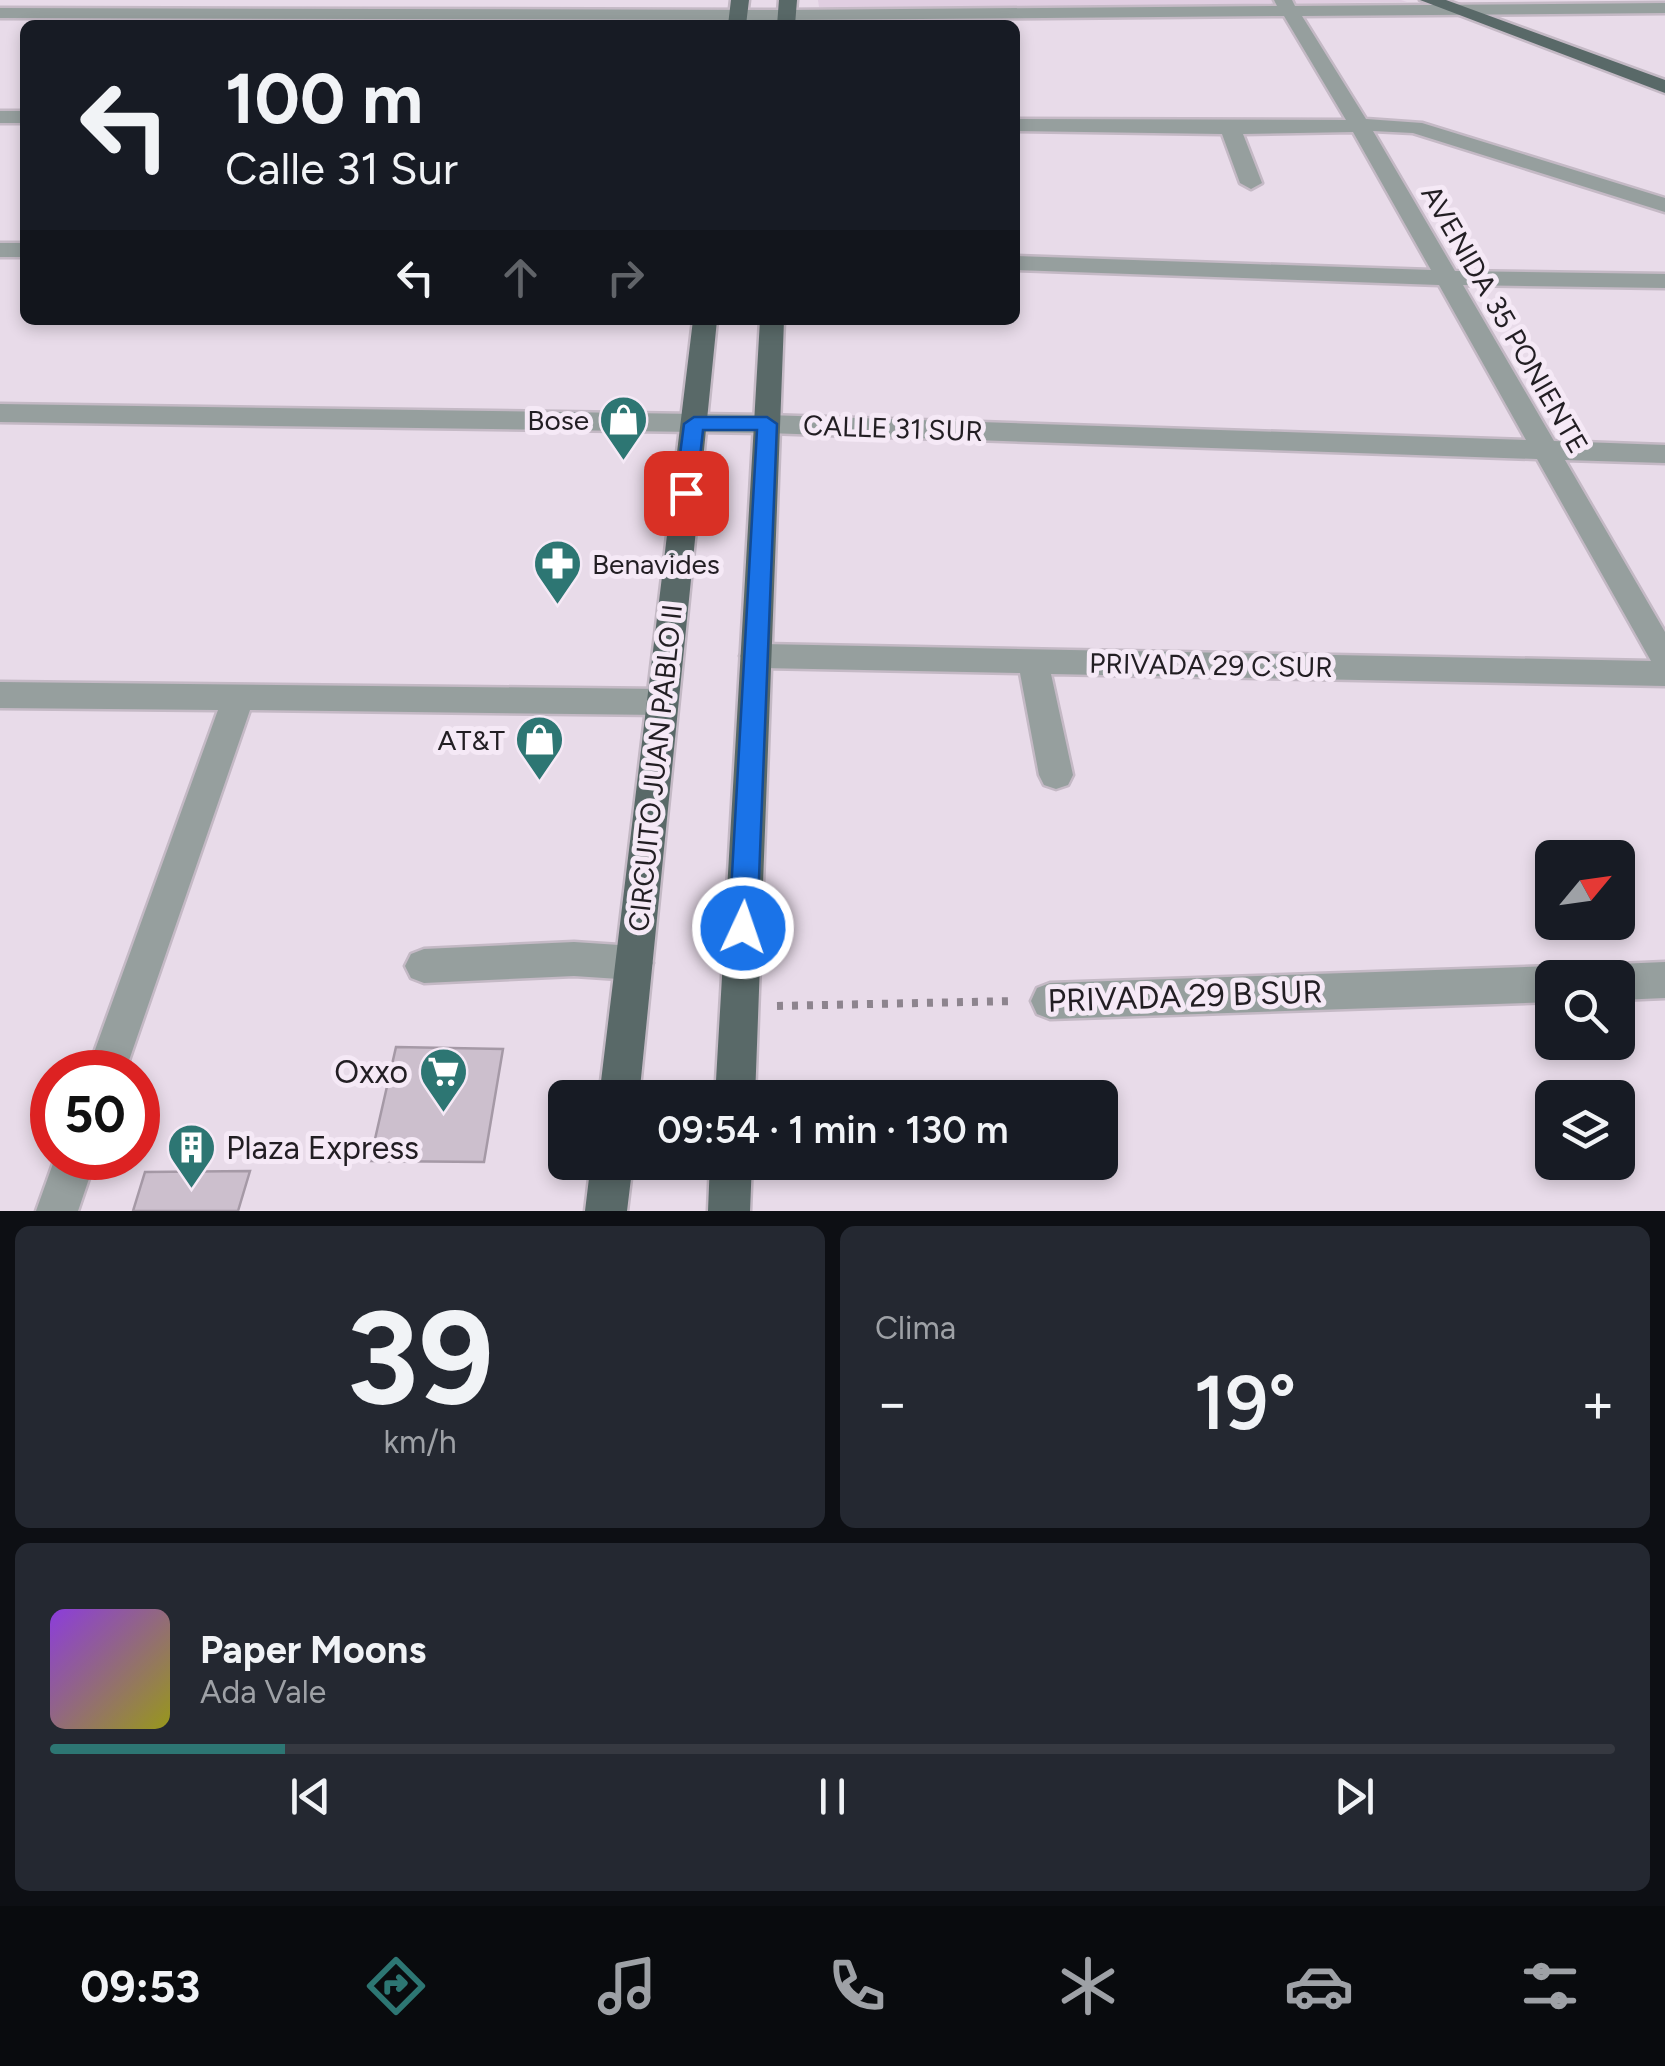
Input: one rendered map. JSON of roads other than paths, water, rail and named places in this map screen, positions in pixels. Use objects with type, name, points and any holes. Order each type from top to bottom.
[{"type":"main road","points":[[1429,0],[1665,87]]},
{"type":"main road","name":"CIRCUITO JUAN PABLO II","points":[[621,1080],[704,325]]},
{"type":"main road","points":[[735,1080],[772,325]]},
{"type":"main road","points":[[606,1211],[610,1180]]},
{"type":"main road","points":[[729,1211],[731,1180]]},
{"type":"street","points":[[12,9],[524,7],[787,13],[1287,5],[1665,8]]},
{"type":"street","name":"AVENIDA 35 PONIENTE","points":[[1287,5],[1665,659]]},
{"type":"street","points":[[1020,125],[1415,127],[1665,205]]},
{"type":"street","points":[[1230,128],[1251,183]]},
{"type":"street","points":[[1020,263],[1444,278],[1665,281]]},
{"type":"street","name":"CALLE 31 SUR","points":[[0,412],[767,424],[1665,454]]},
{"type":"street","name":"PRIVADA 29 C SUR","points":[[756,656],[1665,674]]},
{"type":"street","points":[[1033,661],[1056,776]]},
{"type":"street","points":[[0,695],[662,702]]},
{"type":"street","points":[[114,1050],[240,697]]},
{"type":"street","points":[[424,966],[574,959],[634,962]]},
{"type":"street","points":[[1635,981],[1665,980]]},
{"type":"street","name":"PRIVADA 29 B SUR","points":[[1050,1000],[1535,985]]},
{"type":"street","points":[[57,1211],[68,1180]]},
{"type":"place","name":"Bose","points":[[624,462]]},
{"type":"place","name":"Benavides","points":[[557,606]]},
{"type":"place","name":"AT&T","points":[[540,782]]},
{"type":"place","name":"Oxxo","points":[[443,1114]]},
{"type":"place","name":"Plaza Express","points":[[191,1190]]}]
